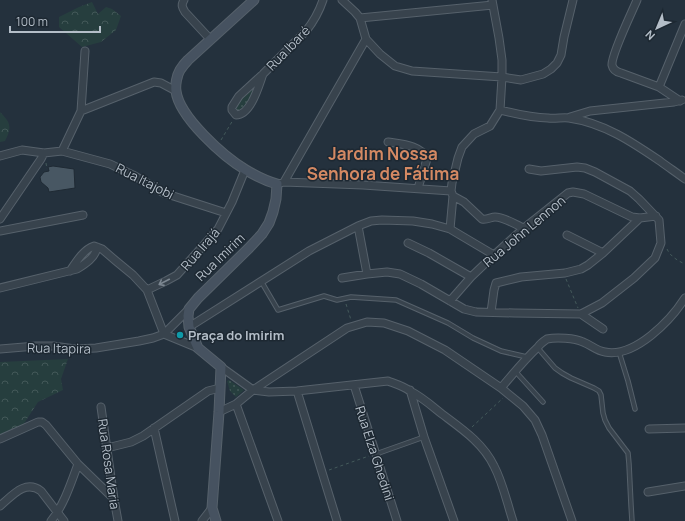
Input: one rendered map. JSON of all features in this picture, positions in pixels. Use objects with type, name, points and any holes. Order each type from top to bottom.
[{"type":"street","points":[[184,0],[182,7],[185,12],[210,39]]},
{"type":"street","points":[[254,0],[188,60],[180,70],[177,80],[176,91],[185,112],[216,148],[245,170],[265,180],[281,183],[363,184],[418,188],[452,193],[484,220],[495,217],[502,218],[524,228]]},
{"type":"street","name":"Rua Ibaré","points":[[263,74],[248,108],[244,113],[236,115],[232,110],[234,103],[247,89],[306,31],[312,24],[323,0]]},
{"type":"street","points":[[342,0],[360,18],[366,39],[372,47],[395,66],[412,71],[502,77],[521,80],[543,74],[551,70],[557,63],[561,55],[573,0]]},
{"type":"street","points":[[637,0],[618,44],[612,67],[621,73],[659,86],[683,100]]},
{"type":"street","points":[[360,18],[493,2],[502,60],[500,110],[490,126],[474,134],[462,147],[452,183],[450,229]]},
{"type":"street","points":[[659,86],[685,24]]},
{"type":"street","points":[[281,183],[366,39]]},
{"type":"street","points":[[0,156],[22,150],[44,153],[62,151],[81,111],[85,51]]},
{"type":"street","points":[[81,111],[154,82],[161,83],[176,91]]},
{"type":"street","points":[[500,110],[524,116],[553,119],[568,118],[590,111],[683,100]]},
{"type":"street","points":[[568,118],[595,124],[608,130],[636,145],[685,179]]},
{"type":"street","points":[[388,142],[409,145],[421,151],[426,156],[427,159],[418,188]]},
{"type":"street","name":"Rua Itajobi","points":[[62,151],[110,164],[164,193],[226,213]]},
{"type":"street","points":[[0,219],[44,153]]},
{"type":"street","points":[[342,278],[387,272],[400,274],[421,284],[464,309],[476,312],[580,314],[602,303],[634,278],[655,258],[661,242],[659,220],[640,199],[630,191],[585,168],[578,167],[541,171],[529,169]]},
{"type":"street","name":"Rua Irajá","points":[[147,290],[177,275],[218,229],[232,202],[245,170]]},
{"type":"street","name":"Rua Imirim","points":[[189,309],[198,298],[262,234],[269,223],[281,183]]},
{"type":"street","name":"Rua John Lennon","points":[[450,301],[471,277],[494,255],[524,228],[568,193],[573,192],[584,194],[632,217],[640,218],[656,216]]},
{"type":"street","points":[[0,231],[83,215]]},
{"type":"street","points":[[491,312],[496,283],[521,277],[572,272],[581,269],[603,253],[640,218]]},
{"type":"street","points":[[189,327],[309,251],[371,221],[413,221],[432,224],[450,229],[494,255]]},
{"type":"street","points":[[358,226],[366,274]]},
{"type":"street","points":[[567,235],[603,253]]},
{"type":"street","points":[[408,243],[471,277]]},
{"type":"street","points":[[0,288],[70,271],[88,262],[96,252],[97,247],[108,254],[133,275],[147,290],[164,334],[198,348],[253,390],[269,392],[297,391],[388,381],[410,390],[475,440],[487,453],[502,485],[513,521]]},
{"type":"street","points":[[501,388],[527,357],[546,340],[556,338],[575,339],[605,352],[618,352],[629,349],[650,337],[660,328],[685,298]]},
{"type":"street","points":[[189,309],[189,327],[198,348]]},
{"type":"street","name":"Rua Itapira","points":[[0,349],[36,346],[54,346],[75,349],[96,348],[139,341],[164,334],[189,309]]},
{"type":"street","points":[[580,314],[603,329]]},
{"type":"street","points":[[219,412],[236,404],[253,390],[347,328],[367,322],[384,324],[408,331],[445,350],[501,388],[523,406],[536,420],[572,521]]},
{"type":"street","points":[[216,521],[212,508],[221,367]]},
{"type":"street","name":"Rua Elza Ghedini","points":[[354,384],[397,521]]},
{"type":"street","points":[[107,448],[131,442],[143,436],[208,391],[220,388]]},
{"type":"street","points":[[410,390],[424,437],[454,521]]},
{"type":"street","points":[[297,391],[337,521]]},
{"type":"street","points":[[236,404],[278,521]]},
{"type":"street","name":"Rua Rosa Maria","points":[[101,407],[118,521]]},
{"type":"street","points":[[0,439],[38,422],[42,422],[78,464],[114,499]]},
{"type":"street","points":[[154,428],[175,521]]},
{"type":"street","points":[[649,429],[685,428]]},
{"type":"street","points":[[51,521],[58,512],[78,464]]},
{"type":"street","points":[[0,506],[19,490],[26,486],[32,486],[41,491],[64,521]]},
{"type":"street","points":[[648,492],[685,486]]},
{"type":"street","points":[[202,521],[212,508]]},
{"type":"lane","points":[[261,281],[278,310],[324,296],[337,300],[351,297],[396,300],[448,323],[473,338],[501,351],[527,357]]},
{"type":"lane","points":[[537,347],[555,368],[562,373],[599,391],[605,420],[609,428],[628,453],[632,521]]},
{"type":"lane","points":[[618,352],[628,381],[635,409]]},
{"type":"lane","points":[[515,371],[543,402]]},
{"type":"lane","points":[[376,454],[424,437]]},
{"type":"path","points":[[216,148],[236,115]]},
{"type":"path","points":[[46,164],[47,168]]},
{"type":"path","points":[[661,242],[674,258],[685,264]]},
{"type":"path","points":[[563,273],[580,314]]},
{"type":"path","points":[[344,298],[353,326]]},
{"type":"path","points":[[466,433],[508,394]]},
{"type":"path","points":[[322,472],[376,454]]},
{"type":"green space","points":[[92,2],[98,14],[106,7],[112,9],[121,16],[116,30],[101,42],[82,47],[59,27],[59,17]]},
{"type":"green space","points":[[257,82],[251,98],[242,112],[236,111],[235,108],[238,102]]},
{"type":"green space","points":[[0,112],[8,122],[9,132],[5,141],[0,142]]},
{"type":"green space","points":[[68,359],[61,379],[63,390],[38,402],[23,425],[0,436],[0,362]]},
{"type":"green space","points":[[229,380],[244,390],[236,397],[230,391],[227,381]]},
{"type":"building","points":[[53,166],[74,169],[75,188],[49,192],[48,188],[41,182],[40,177],[44,172],[49,171],[48,167]]},
{"type":"place","name":"Praça do Imirim","points":[[180,335]]},
{"type":"district","name":"Jardim Nossa Senhora de Fátima","points":[[383,164]]}]
